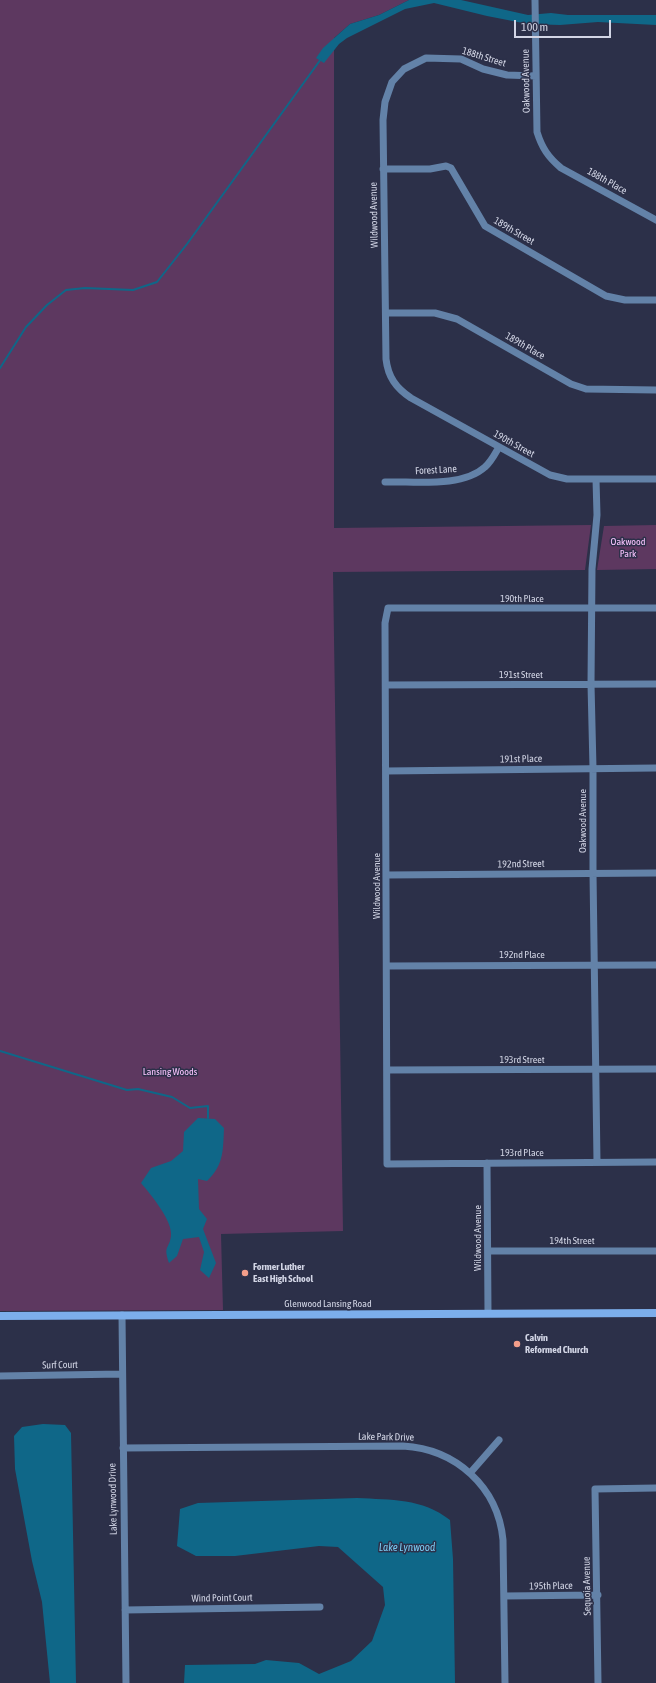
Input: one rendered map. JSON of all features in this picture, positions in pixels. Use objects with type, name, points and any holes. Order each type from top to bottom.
[{"type":"main road","name":"Glenwood Lansing Road","points":[[0,1316],[656,1313]]},
{"type":"street","name":"Oakwood Avenue","points":[[535,0],[537,132],[542,147],[549,158]]},
{"type":"street","name":"188th Street","points":[[404,69],[426,58],[445,58],[461,59],[483,69],[507,75],[536,76]]},
{"type":"street","name":"Wildwood Avenue","points":[[387,366],[383,169],[385,102],[392,82],[404,69]]},
{"type":"street","name":"188th Place","points":[[549,158],[561,168],[656,220]]},
{"type":"street","name":"189th Street","points":[[383,169],[430,169],[446,166],[452,168],[485,226],[606,296],[625,300],[656,300]]},
{"type":"street","name":"189th Place","points":[[386,313],[435,313],[457,319],[571,384],[586,389],[656,390]]},
{"type":"street","name":"190th Street","points":[[387,366],[393,381],[404,393],[550,475],[567,479],[656,478]]},
{"type":"street","name":"Forest Lane","points":[[385,482],[442,481],[467,478],[485,467],[499,447]]},
{"type":"street","name":"Oakwood Avenue","points":[[596,479],[597,515],[592,569],[591,684],[597,1162]]},
{"type":"street","name":"Wildwood Avenue","points":[[387,1164],[388,1070],[385,623],[388,608]]},
{"type":"street","name":"190th Place","points":[[388,608],[656,608]]},
{"type":"street","name":"191st Street","points":[[386,685],[656,684]]},
{"type":"street","name":"191st Place","points":[[386,770],[656,768]]},
{"type":"street","name":"192nd Street","points":[[387,875],[656,872]]},
{"type":"street","name":"192nd Place","points":[[387,966],[656,965]]},
{"type":"street","name":"193rd Street","points":[[388,1070],[656,1069]]},
{"type":"street","name":"193rd Place","points":[[387,1164],[656,1162]]},
{"type":"street","name":"Wildwood Avenue","points":[[487,1163],[488,1314]]},
{"type":"street","name":"194th Street","points":[[488,1251],[656,1251]]},
{"type":"street","name":"Lake Lynwood Drive","points":[[122,1315],[121,1374],[126,1683]]},
{"type":"street","name":"Surf Court","points":[[0,1376],[121,1374]]},
{"type":"street","points":[[471,1472],[499,1440]]},
{"type":"street","name":"Lake Park Drive","points":[[123,1448],[412,1446],[424,1448],[446,1456],[471,1472],[486,1491],[499,1518],[503,1540],[505,1683]]},
{"type":"street","name":"Sequoia Avenue","points":[[598,1683],[596,1489],[656,1488]]},
{"type":"street","name":"195th Place","points":[[504,1596],[598,1595]]},
{"type":"street","name":"Wind Point Court","points":[[125,1610],[320,1607]]},
{"type":"green space","name":"Lansing Woods","points":[[0,0],[409,0],[379,15],[350,24],[334,38],[334,528],[591,525],[585,570],[333,572],[343,1231],[221,1234],[223,1310],[0,1311]]},
{"type":"green space","name":"Oakwood Park","points":[[656,525],[656,569],[597,570],[604,526]]},
{"type":"water","points":[[409,0],[461,0],[528,15],[551,13],[568,15],[656,15],[656,25],[598,22],[560,25],[528,24],[434,3],[405,9],[347,38],[339,44],[324,63],[316,58],[323,48],[350,24],[379,15]]},
{"type":"water","points":[[198,1118],[215,1119],[224,1128],[222,1157],[217,1169],[207,1181],[198,1179],[199,1209],[207,1219],[203,1229],[216,1263],[209,1278],[200,1270],[204,1252],[199,1237],[183,1239],[177,1256],[169,1263],[166,1250],[171,1236],[169,1223],[160,1208],[141,1183],[151,1168],[171,1161],[183,1151],[184,1132]]},
{"type":"water","points":[[43,1424],[65,1425],[71,1433],[76,1683],[50,1683],[42,1602],[32,1561],[15,1469],[14,1436],[22,1427]]},
{"type":"water","name":"Lake Lynwood","points":[[357,1498],[394,1500],[417,1504],[439,1513],[450,1520],[453,1559],[455,1683],[184,1683],[185,1665],[255,1664],[266,1660],[299,1663],[319,1674],[351,1661],[372,1641],[385,1605],[383,1587],[338,1547],[319,1546],[235,1556],[196,1556],[177,1546],[180,1509],[198,1503]]},
{"type":"waterway","points":[[0,368],[26,327],[47,305],[66,290],[85,288],[133,290],[157,282],[187,244],[321,59]]},
{"type":"waterway","points":[[0,1051],[127,1090],[138,1089],[172,1097],[190,1108],[208,1106],[208,1118]]},
{"type":"place","name":"Former Luther East High School","points":[[245,1273]]},
{"type":"place","name":"Calvin Reformed Church","points":[[517,1344]]}]
